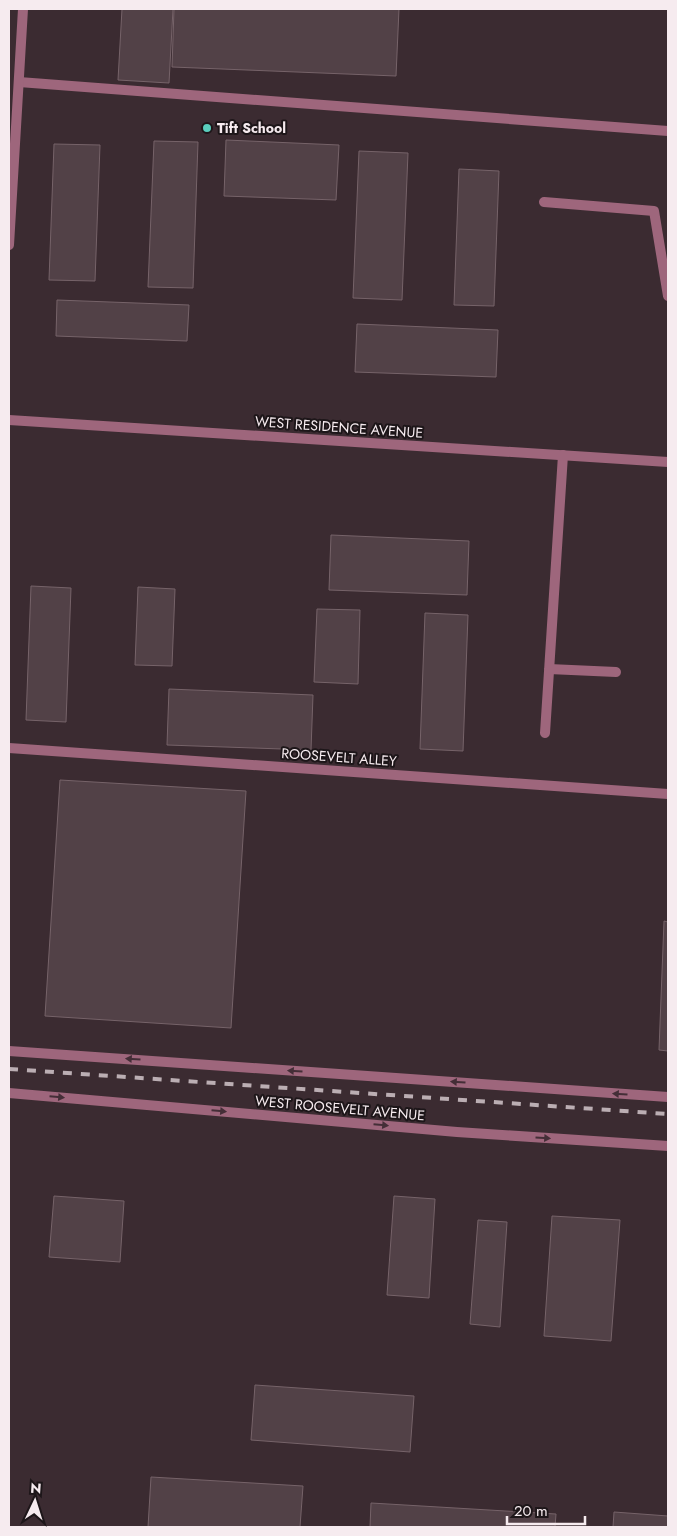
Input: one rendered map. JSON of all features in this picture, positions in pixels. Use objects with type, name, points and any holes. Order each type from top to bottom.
[{"type":"street","points":[[9,245],[24,9]]},
{"type":"street","points":[[19,82],[668,131]]},
{"type":"street","points":[[544,202],[654,211],[668,296]]},
{"type":"street","name":"WEST RESIDENCE AVENUE","points":[[9,420],[668,462]]},
{"type":"street","points":[[545,733],[563,455]]},
{"type":"street","points":[[549,669],[616,672]]},
{"type":"street","name":"ROOSEVELT ALLEY","points":[[9,748],[668,794]]},
{"type":"street","points":[[9,1050],[668,1098]]},
{"type":"street","name":"WEST ROOSEVELT AVENUE","points":[[9,1093],[457,1132],[668,1146]]},
{"type":"building","points":[[122,9],[173,9],[169,83],[118,80]]},
{"type":"building","points":[[174,9],[399,9],[396,76],[172,67]]},
{"type":"building","points":[[226,140],[339,145],[336,200],[224,196]]},
{"type":"building","points":[[154,141],[198,142],[193,288],[148,287]]},
{"type":"building","points":[[54,144],[100,145],[95,281],[49,280]]},
{"type":"building","points":[[359,151],[408,153],[402,300],[353,298]]},
{"type":"building","points":[[459,169],[499,171],[494,306],[454,305]]},
{"type":"building","points":[[57,300],[189,305],[187,341],[56,336]]},
{"type":"building","points":[[357,324],[498,330],[496,377],[355,372]]},
{"type":"building","points":[[331,535],[469,541],[467,595],[329,590]]},
{"type":"building","points":[[31,586],[71,588],[66,722],[26,720]]},
{"type":"building","points":[[138,587],[175,589],[172,666],[135,665]]},
{"type":"building","points":[[317,609],[360,610],[358,684],[314,682]]},
{"type":"building","points":[[425,613],[468,615],[463,751],[420,749]]},
{"type":"building","points":[[169,689],[313,695],[311,750],[167,745]]},
{"type":"building","points":[[60,780],[246,791],[231,1028],[45,1016]]},
{"type":"building","points":[[664,921],[668,922],[668,1051],[659,1050]]},
{"type":"building","points":[[54,1196],[124,1201],[120,1262],[49,1257]]},
{"type":"building","points":[[394,1196],[435,1199],[429,1298],[387,1295]]},
{"type":"building","points":[[552,1216],[620,1220],[611,1341],[544,1336]]},
{"type":"building","points":[[478,1220],[507,1222],[500,1327],[470,1324]]},
{"type":"building","points":[[255,1385],[414,1396],[410,1452],[251,1440]]},
{"type":"building","points":[[151,1477],[303,1486],[300,1527],[148,1527]]},
{"type":"building","points":[[371,1503],[556,1514],[555,1527],[370,1527]]},
{"type":"building","points":[[614,1512],[668,1516],[668,1527],[613,1527]]},
{"type":"railway","points":[[9,1069],[668,1114]]},
{"type":"place","name":"Tift School","points":[[207,128]]}]
